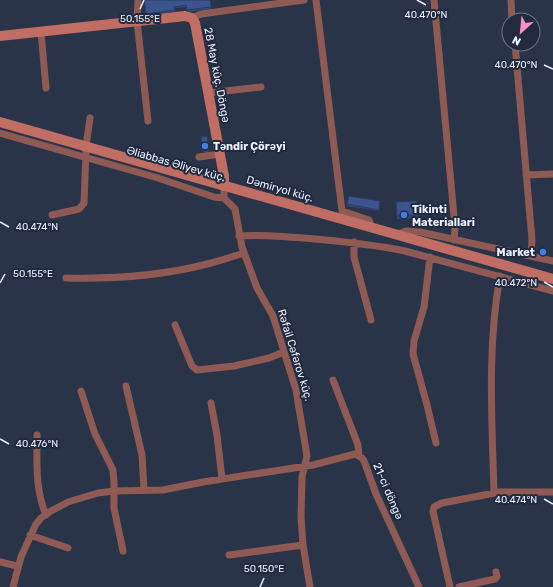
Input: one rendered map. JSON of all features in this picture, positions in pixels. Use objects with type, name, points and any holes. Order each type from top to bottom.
[{"type":"main road","name":"28 May küç. Döngə","points":[[0,36],[185,16],[192,18],[195,23],[220,154],[224,191]]},
{"type":"main road","name":"Dəmiryol küç.","points":[[0,122],[86,152],[224,191],[372,228],[553,278]]},
{"type":"main road","points":[[0,126],[86,152]]},
{"type":"main road","name":"Əliabbas Əliyev küç.","points":[[224,191],[553,282]]},
{"type":"street","points":[[138,0],[137,21],[148,121]]},
{"type":"street","points":[[192,18],[201,14],[261,3],[304,0]]},
{"type":"street","points":[[316,0],[342,211],[369,220],[372,228]]},
{"type":"street","points":[[434,0],[455,227],[454,240]]},
{"type":"street","points":[[511,0],[512,12]]},
{"type":"street","points":[[41,32],[46,88]]},
{"type":"street","points":[[515,52],[532,240],[531,256]]},
{"type":"street","points":[[208,93],[261,87]]},
{"type":"street","points":[[52,215],[79,209],[83,206],[85,200],[86,152],[90,118]]},
{"type":"street","points":[[0,133],[86,152]]},
{"type":"street","points":[[199,157],[220,154]]},
{"type":"street","points":[[526,175],[553,174]]},
{"type":"street","name":"Rəfail Cəfərov küç.","points":[[224,191],[235,209],[239,236],[244,253],[257,288],[273,316],[294,382],[308,456],[302,482],[301,522],[310,587]]},
{"type":"street","points":[[396,235],[406,231],[420,232],[553,261]]},
{"type":"street","points":[[239,236],[261,235],[354,242],[398,249],[553,291]]},
{"type":"street","points":[[354,242],[354,258],[372,320]]},
{"type":"street","points":[[66,278],[106,278],[166,271],[204,265],[244,253]]},
{"type":"street","points":[[430,257],[424,307],[414,341],[413,354],[436,443]]},
{"type":"street","points":[[494,493],[491,406],[493,336],[500,276]]},
{"type":"street","points":[[175,325],[192,366],[197,370],[234,366],[269,358],[284,352]]},
{"type":"street","points":[[333,380],[358,445],[359,455]]},
{"type":"street","points":[[126,386],[142,455],[144,490]]},
{"type":"street","points":[[81,391],[95,434],[113,470],[114,508],[123,552]]},
{"type":"street","points":[[211,404],[217,434],[222,479]]},
{"type":"street","points":[[13,587],[17,566],[30,535],[36,524],[46,514],[40,497],[37,481],[37,435]]},
{"type":"street","name":"21-ci döngə","points":[[46,514],[68,502],[98,493],[114,491],[163,490],[322,463],[351,455],[359,455],[364,461],[376,494],[418,586]]},
{"type":"street","points":[[450,587],[433,511],[434,507],[442,503],[494,493],[553,492]]},
{"type":"street","points":[[30,535],[68,548]]},
{"type":"street","points":[[229,555],[303,545]]},
{"type":"street","points":[[0,562],[17,566]]},
{"type":"street","points":[[459,587],[495,579],[497,577],[496,572]]},
{"type":"building","points":[[144,0],[210,0],[211,7],[187,10],[186,5],[174,7],[175,10],[146,14]]},
{"type":"building","points":[[207,136],[209,150],[203,151],[201,137]]},
{"type":"building","points":[[203,168],[218,172],[220,178],[202,173]]},
{"type":"building","points":[[349,196],[380,201],[379,210],[347,204]]},
{"type":"building","points":[[417,201],[418,215],[397,216],[396,202]]},
{"type":"place","name":"Təndir Çörəyi","points":[[205,146]]},
{"type":"place","name":"Tikinti Materiallari","points":[[404,215]]},
{"type":"place","name":"Market","points":[[543,252]]}]
